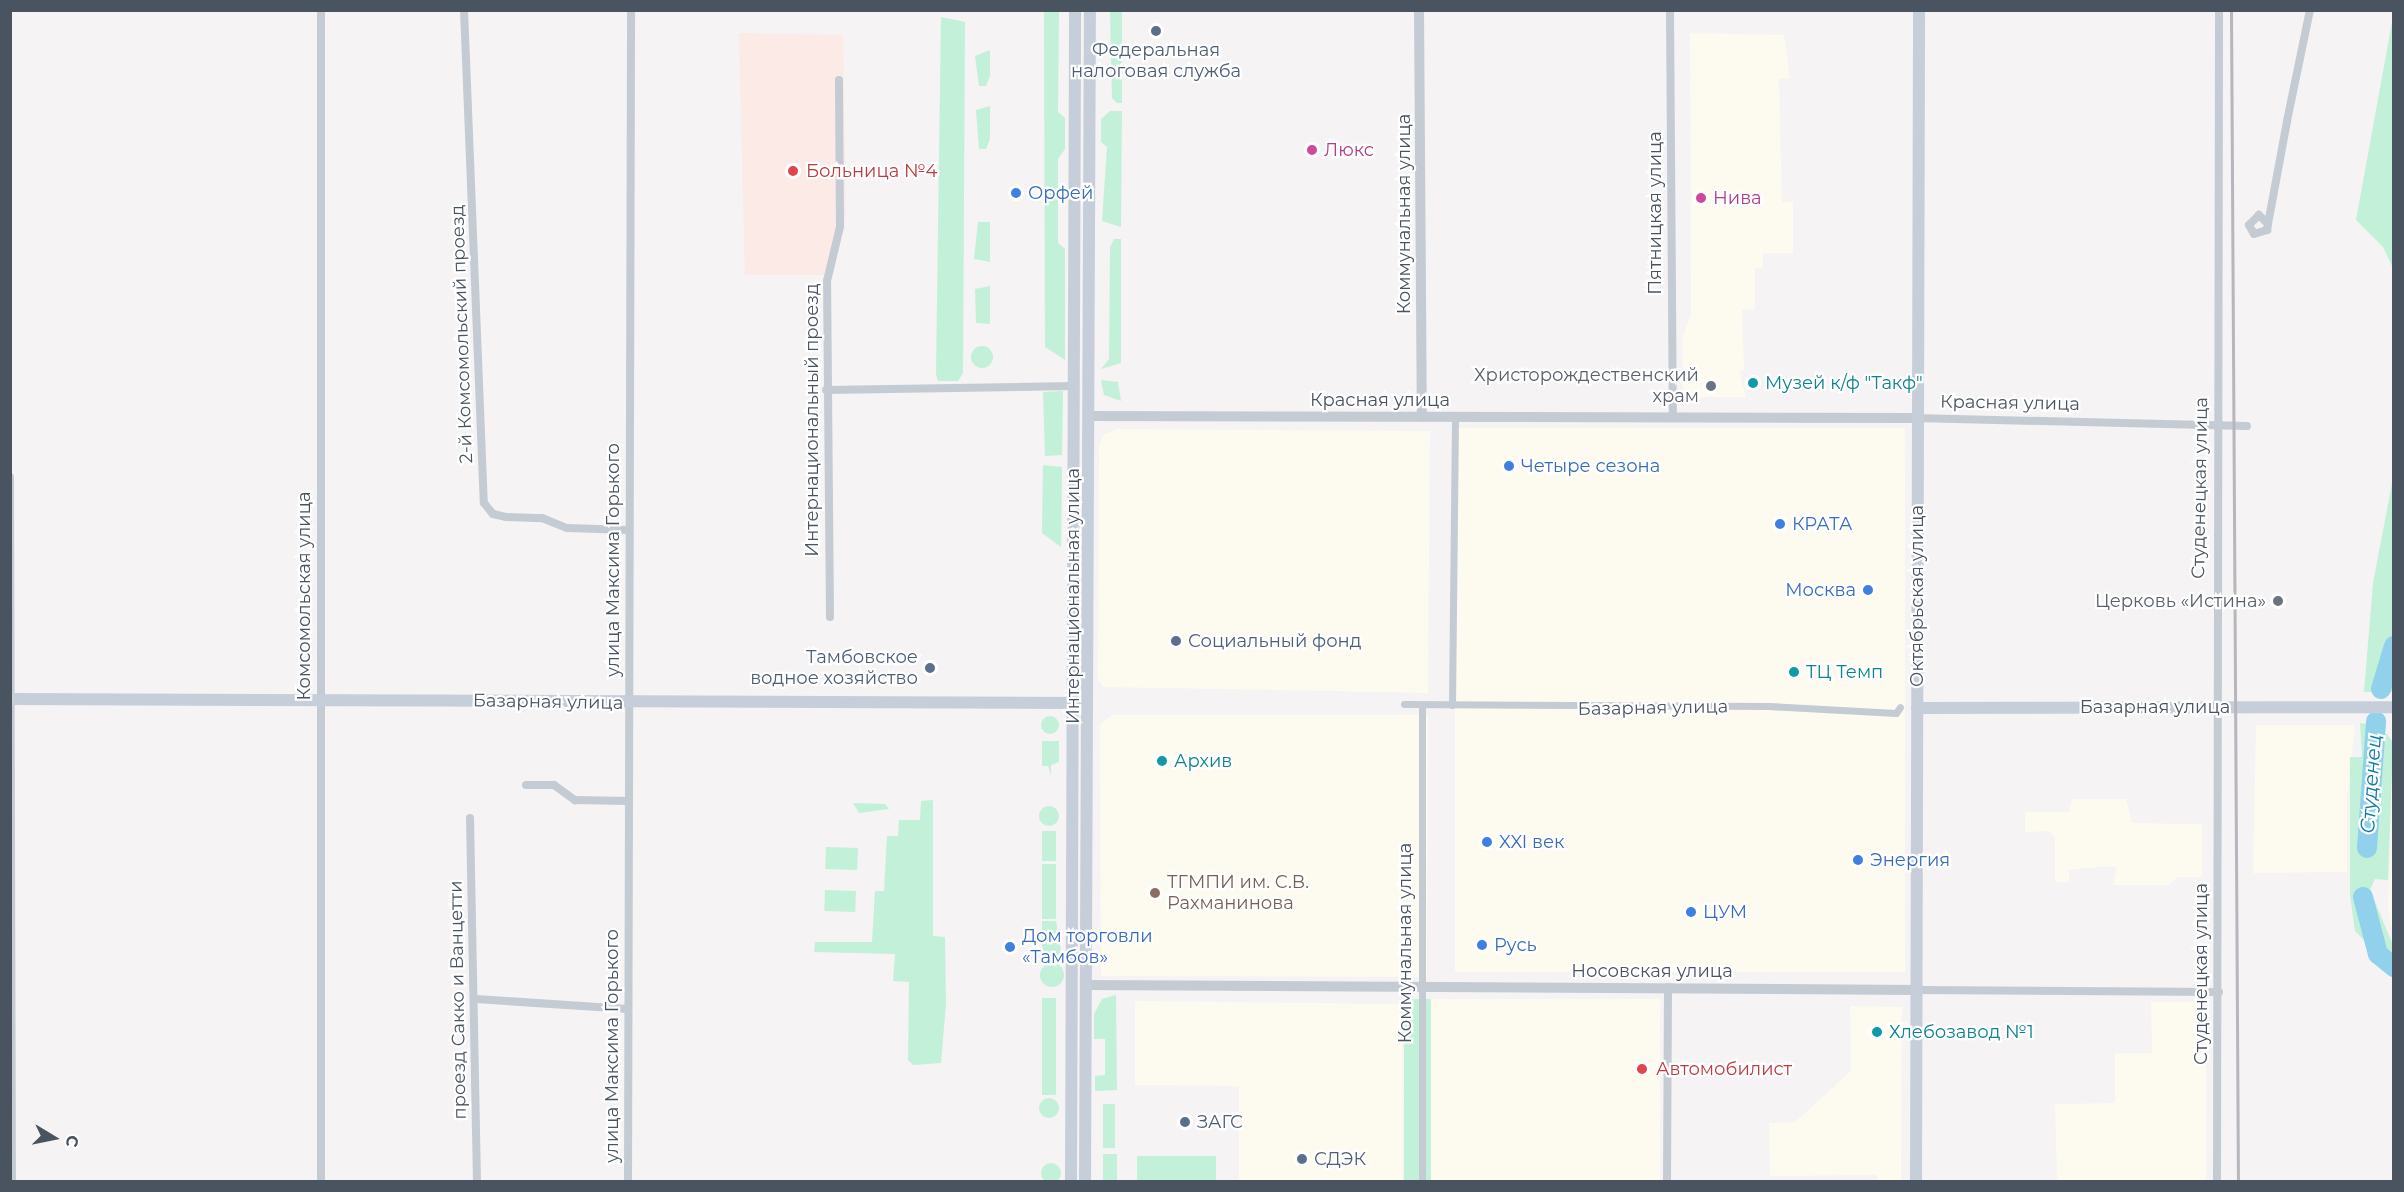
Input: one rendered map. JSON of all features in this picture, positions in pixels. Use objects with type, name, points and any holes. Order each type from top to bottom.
[{"type":"main road","name":"Интернациональная улица","points":[[1071,1182],[1075,10]]},
{"type":"main road","name":"Интернациональная улица","points":[[1085,1182],[1090,10]]},
{"type":"main road","name":"Октябрьская улица","points":[[1916,1182],[1919,10]]},
{"type":"main road","points":[[1074,416],[1088,416]]},
{"type":"main road","name":"Базарная улица","points":[[11,699],[1086,703]]},
{"type":"main road","name":"Базарная улица","points":[[1917,708],[2394,707]]},
{"type":"main road","points":[[1071,986],[1086,986]]},
{"type":"street","name":"Комсомольская улица","points":[[321,10],[321,1182]]},
{"type":"street","name":"2-й Комсомольский проезд","points":[[464,10],[484,503],[493,514],[506,517],[542,518],[567,528],[629,530]]},
{"type":"street","name":"улица Максима Горького","points":[[628,1182],[631,10]]},
{"type":"street","name":"Коммунальная улица","points":[[1419,10],[1422,417]]},
{"type":"street","name":"Пятницкая улица","points":[[1670,10],[1673,416]]},
{"type":"street","name":"Студенецкая улица","points":[[2217,1182],[2219,993],[2215,707],[2219,10]]},
{"type":"street","points":[[2268,224],[2310,10]]},
{"type":"street","name":"Интернациональный проезд","points":[[830,617],[826,390],[827,281],[840,227],[839,80]]},
{"type":"street","points":[[826,390],[1074,386]]},
{"type":"street","name":"Красная улица","points":[[1088,416],[1917,418],[2217,423],[2247,426]]},
{"type":"street","points":[[1452,705],[1455,417]]},
{"type":"street","points":[[10,477],[12,1182]]},
{"type":"street","name":"Базарная улица","points":[[1404,704],[1768,706],[1896,713],[1900,707]]},
{"type":"street","name":"Коммунальная улица","points":[[1422,705],[1420,987],[1422,1182]]},
{"type":"street","points":[[526,785],[554,785],[575,800],[629,801]]},
{"type":"street","name":"проезд Сакко и Ванцетти","points":[[470,818],[476,999],[477,1182]]},
{"type":"street","name":"Носовская улица","points":[[1086,986],[1668,987],[2219,993]]},
{"type":"street","points":[[1667,1182],[1668,987]]},
{"type":"street","points":[[476,999],[628,1009]]},
{"type":"shaded area","name":"Больница №4","points":[[739,33],[843,35],[846,214],[833,275],[745,275]]},
{"type":"shaded area","points":[[1690,33],[1784,35],[1790,78],[1779,79],[1782,202],[1793,202],[1793,253],[1763,253],[1763,268],[1755,268],[1755,309],[1742,310],[1744,370],[1739,371],[1746,397],[1683,397],[1682,339],[1691,314]]},
{"type":"shaded area","points":[[1455,428],[1905,428],[1905,972],[1455,972]]},
{"type":"shaded area","points":[[1117,429],[1430,431],[1428,693],[1103,687],[1098,679],[1099,446],[1103,435]]},
{"type":"shaded area","points":[[1112,715],[1428,715],[1427,977],[1101,976],[1100,725]]},
{"type":"shaded area","points":[[2256,725],[2355,725],[2347,799],[2347,872],[2253,873]]},
{"type":"shaded area","points":[[2072,799],[2126,799],[2132,823],[2202,824],[2202,877],[2177,877],[2169,885],[2113,885],[2117,867],[2098,867],[2069,870],[2069,882],[2055,882],[2055,837],[2049,831],[2025,832],[2025,812],[2069,812]]},
{"type":"shaded area","points":[[2393,824],[2394,937],[2388,907]]},
{"type":"shaded area","points":[[1431,999],[1660,999],[1660,1181],[1431,1181]]},
{"type":"shaded area","points":[[1135,1001],[1402,1004],[1403,1181],[1239,1181],[1239,1086],[1135,1085]]},
{"type":"shaded area","points":[[2151,1002],[2206,1002],[2206,1181],[2057,1181],[2055,1104],[2115,1103],[2115,1053],[2152,1053]]},
{"type":"shaded area","points":[[1850,1006],[1902,1007],[1901,1181],[1877,1181],[1877,1175],[1770,1176],[1769,1123],[1795,1122],[1851,1071]]},
{"type":"green space","points":[[1044,11],[1059,11],[1058,112],[1065,118],[1065,149],[1058,159],[1058,243],[1065,249],[1065,360],[1045,347]]},
{"type":"green space","points":[[1110,11],[1122,11],[1122,103],[1117,103],[1112,98]]},
{"type":"green space","points":[[2394,11],[2393,268],[2383,247],[2356,220]]},
{"type":"green space","points":[[941,17],[965,22],[963,373],[958,381],[938,381],[936,374]]},
{"type":"green space","points":[[990,50],[990,76],[986,86],[979,86],[975,56]]},
{"type":"green space","points":[[990,106],[990,139],[986,149],[979,149],[976,110]]},
{"type":"green space","points":[[1110,111],[1122,111],[1121,227],[1102,221],[1107,147],[1101,142],[1101,119]]},
{"type":"green space","points":[[978,222],[990,222],[990,262],[974,259]]},
{"type":"green space","points":[[1114,239],[1121,239],[1121,363],[1101,369],[1109,359],[1110,247]]},
{"type":"green space","points":[[990,286],[990,324],[976,323],[975,289]]},
{"type":"green space","points":[[982,346],[990,349],[993,357],[990,365],[982,368],[974,365],[971,357],[974,349]]},
{"type":"green space","points":[[1101,380],[1118,382],[1121,401],[1104,395]]},
{"type":"green space","points":[[1063,391],[1062,455],[1045,456],[1043,392]]},
{"type":"green space","points":[[1043,465],[1062,467],[1061,547],[1042,533]]},
{"type":"green space","points":[[2393,478],[2393,692],[2364,692],[2373,583]]},
{"type":"green space","points":[[1050,716],[1056,719],[1059,725],[1056,731],[1050,734],[1044,731],[1041,725],[1044,719]]},
{"type":"green space","points":[[2360,723],[2367,724],[2369,735],[2387,734],[2393,742],[2388,880],[2375,879],[2370,890],[2393,945],[2393,970],[2355,931],[2350,895],[2350,757],[2362,757]]},
{"type":"green space","points":[[1042,741],[1059,741],[1059,762],[1051,765],[1051,775],[1048,766],[1042,766]]},
{"type":"green space","points":[[933,800],[933,936],[945,937],[946,1004],[941,1063],[913,1065],[908,1060],[909,982],[893,981],[895,954],[814,952],[815,942],[872,942],[875,891],[884,891],[887,836],[898,836],[899,820],[920,820],[921,801]]},
{"type":"green space","points":[[853,803],[885,804],[889,809],[859,813]]},
{"type":"green space","points":[[1045,806],[1053,806],[1059,812],[1059,820],[1053,826],[1045,826],[1039,820],[1039,812]]},
{"type":"green space","points":[[1042,831],[1056,831],[1056,861],[1042,861]]},
{"type":"green space","points":[[826,847],[858,848],[857,870],[825,869]]},
{"type":"green space","points":[[1042,864],[1056,864],[1056,919],[1042,919]]},
{"type":"green space","points":[[825,890],[856,891],[855,912],[824,911]]},
{"type":"green space","points":[[1042,921],[1056,921],[1062,957],[1042,957]]},
{"type":"green space","points":[[1052,963],[1060,967],[1064,975],[1060,983],[1052,987],[1044,983],[1040,975],[1044,967]]},
{"type":"green space","points":[[1116,995],[1117,1090],[1095,1091],[1095,1076],[1105,1075],[1105,1039],[1094,1039],[1094,1014],[1102,999]]},
{"type":"green space","points":[[1042,998],[1056,998],[1056,1095],[1042,1095]]},
{"type":"green space","points":[[1404,999],[1431,999],[1431,1181],[1404,1181]]},
{"type":"green space","points":[[1049,1098],[1056,1101],[1059,1108],[1056,1115],[1049,1118],[1042,1115],[1039,1108],[1042,1101]]},
{"type":"green space","points":[[1103,1104],[1115,1104],[1115,1148],[1103,1148]]},
{"type":"green space","points":[[1103,1154],[1117,1154],[1117,1181],[1103,1181]]},
{"type":"green space","points":[[1137,1156],[1216,1156],[1216,1181],[1137,1181]]},
{"type":"green space","points":[[1051,1163],[1058,1166],[1061,1173],[1058,1180],[1051,1183],[1044,1180],[1041,1173],[1044,1166]]},
{"type":"waterway","name":"Студенец","points":[[2381,689],[2394,646]]},
{"type":"waterway","name":"Студенец","points":[[2367,848],[2376,721]]},
{"type":"waterway","name":"Студенец","points":[[2363,897],[2378,954],[2394,967]]},
{"type":"railway","points":[[2231,10],[2238,1182]]},
{"type":"place","name":"Федеральная налоговая служба","points":[[1156,31]]},
{"type":"place","name":"Люкс","points":[[1312,150]]},
{"type":"place","name":"Больница №4","points":[[793,171]]},
{"type":"place","name":"Орфей","points":[[1016,193]]},
{"type":"place","name":"Нива","points":[[1701,198]]},
{"type":"place","name":"Музей к/ф \"Такф\"","points":[[1753,383]]},
{"type":"place","name":"Христорождественский храм","points":[[1711,386]]},
{"type":"place","name":"Четыре сезона","points":[[1509,466]]},
{"type":"place","name":"КРАТА","points":[[1780,524]]},
{"type":"place","name":"Москва","points":[[1868,590]]},
{"type":"place","name":"Церковь «Истина»","points":[[2278,601]]},
{"type":"place","name":"Социальный фонд","points":[[1176,641]]},
{"type":"place","name":"Тамбовское водное хозяйство","points":[[930,668]]},
{"type":"place","name":"ТЦ Темп","points":[[1794,672]]},
{"type":"place","name":"Архив","points":[[1162,761]]},
{"type":"place","name":"XXI век","points":[[1487,842]]},
{"type":"place","name":"Энергия","points":[[1858,860]]},
{"type":"place","name":"ТГМПИ им. С.В. Рахманинова","points":[[1155,893]]},
{"type":"place","name":"ЦУМ","points":[[1691,912]]},
{"type":"place","name":"Русь","points":[[1482,945]]},
{"type":"place","name":"Дом торговли «Тамбов»","points":[[1010,947]]},
{"type":"place","name":"Хлебозавод №1","points":[[1877,1032]]},
{"type":"place","name":"Автомобилист","points":[[1642,1069]]},
{"type":"place","name":"ЗАГС","points":[[1185,1122]]},
{"type":"place","name":"СДЭК","points":[[1302,1159]]}]
